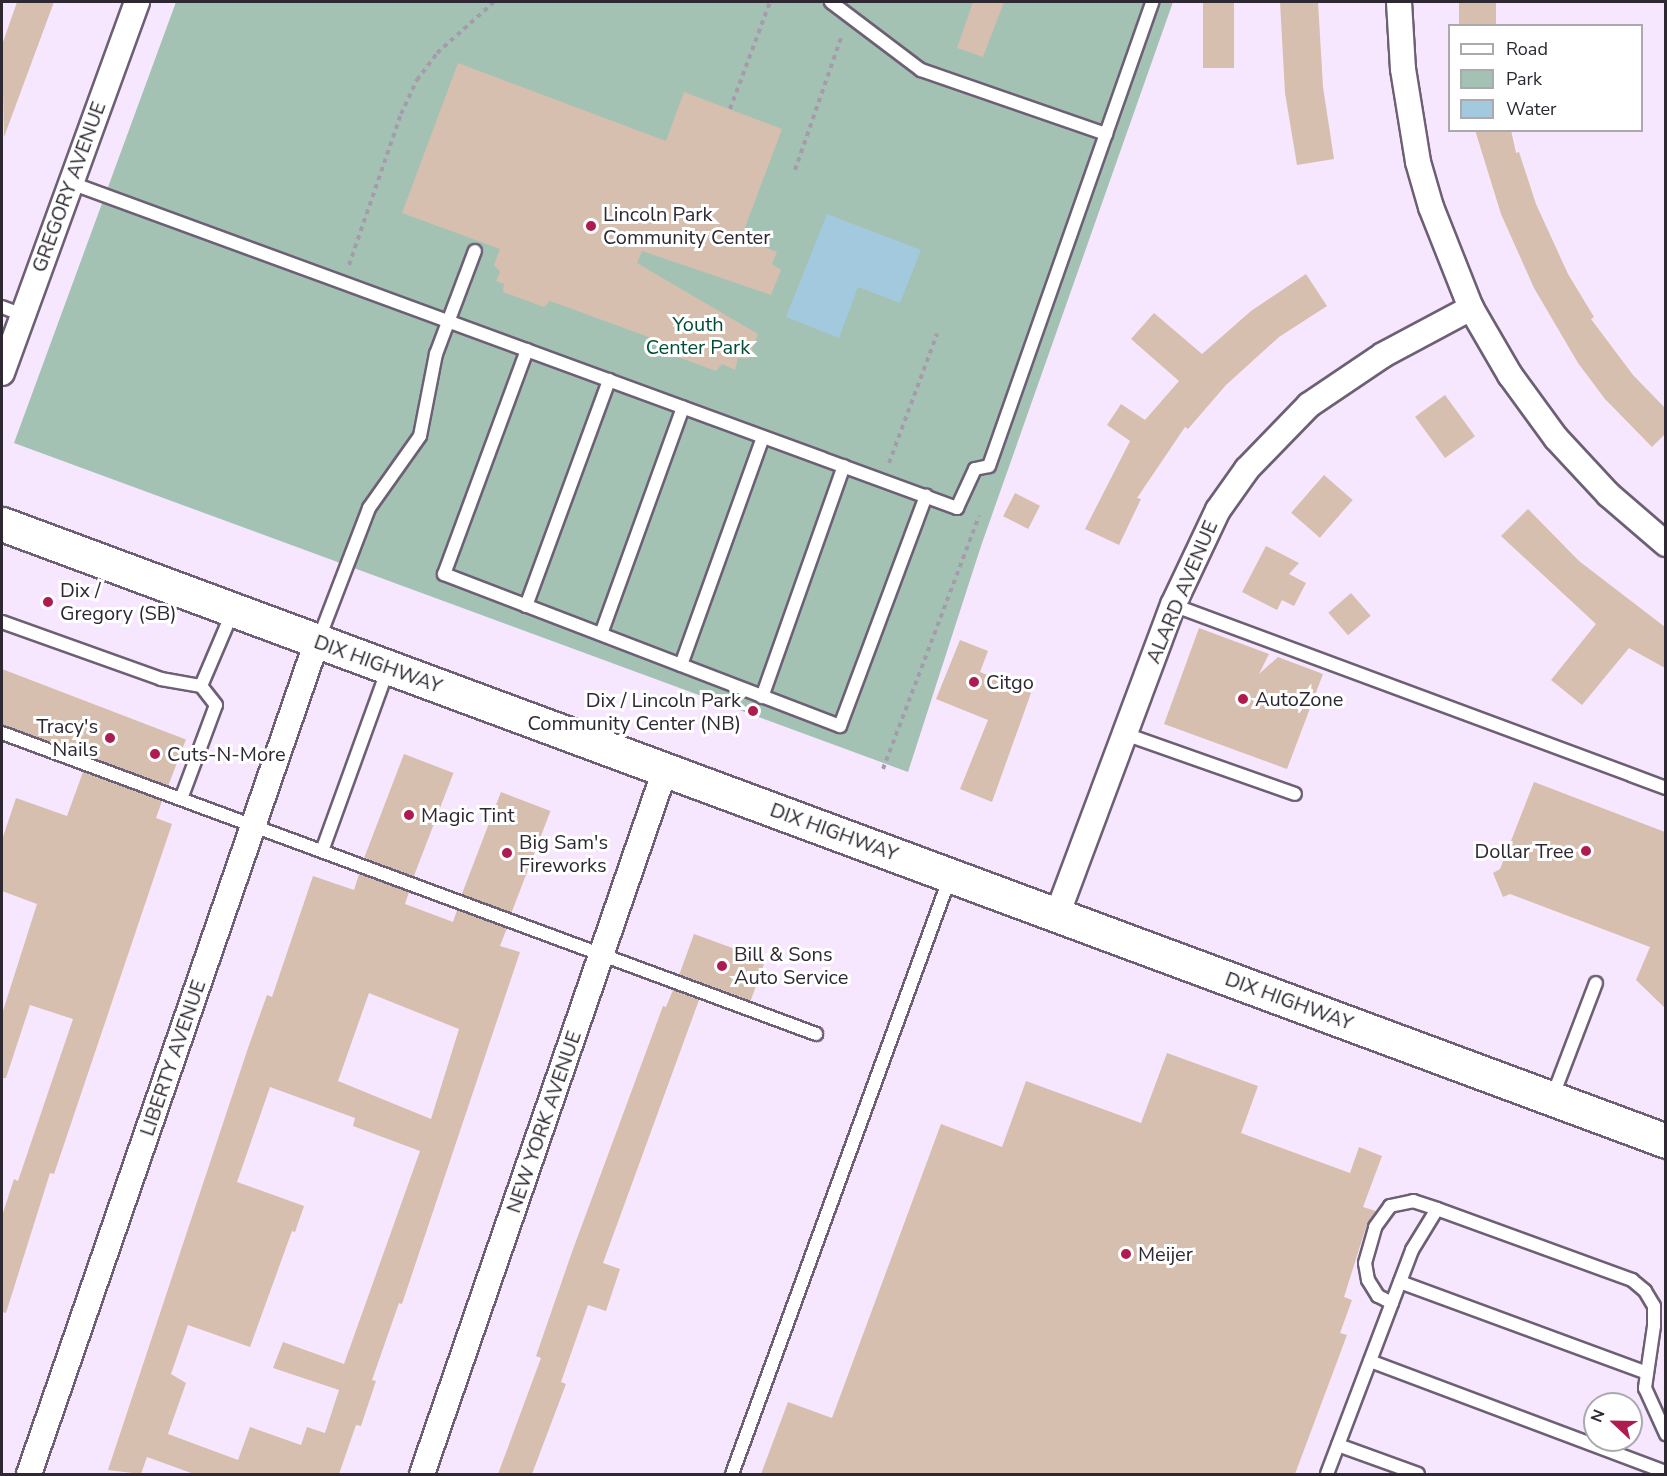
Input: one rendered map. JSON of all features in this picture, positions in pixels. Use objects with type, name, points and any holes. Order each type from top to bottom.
[{"type":"main road","name":"DIX HIGHWAY","points":[[2,524],[1665,1141]]},
{"type":"street","name":"GREGORY AVENUE","points":[[2,373],[12,311],[71,183],[137,2]]},
{"type":"street","points":[[1399,2],[1402,69],[1418,162],[1438,226],[1472,308],[1510,375],[1556,438],[1609,495],[1665,544]]},
{"type":"street","name":"ALARD AVENUE","points":[[1057,915],[1173,605],[1218,510],[1281,431],[1350,375],[1472,308]]},
{"type":"street","name":"LIBERTY AVENUE","points":[[29,1474],[318,641]]},
{"type":"street","name":"NEW YORK AVENUE","points":[[422,1474],[665,770]]},
{"type":"lane","points":[[831,2],[921,69],[1106,134]]},
{"type":"lane","points":[[71,183],[957,508],[975,469],[989,466],[1152,2]]},
{"type":"lane","points":[[318,641],[369,508],[420,436],[436,354],[475,251]]},
{"type":"lane","points":[[526,350],[444,574],[840,726],[926,496]]},
{"type":"lane","points":[[526,606],[609,380]]},
{"type":"lane","points":[[601,634],[683,407]]},
{"type":"lane","points":[[681,665],[763,437]]},
{"type":"lane","points":[[762,697],[844,466]]},
{"type":"lane","points":[[1173,605],[1665,788]]},
{"type":"lane","points":[[201,686],[233,610]]},
{"type":"lane","points":[[2,622],[161,679],[201,686],[216,705],[181,799]]},
{"type":"lane","points":[[322,851],[388,668]]},
{"type":"lane","points":[[2,733],[816,1034]]},
{"type":"lane","points":[[1125,734],[1295,794]]},
{"type":"lane","points":[[732,1474],[951,876]]},
{"type":"lane","points":[[1552,1099],[1596,983]]},
{"type":"lane","points":[[1392,1303],[1378,1296],[1368,1280],[1365,1263],[1375,1227],[1390,1206],[1413,1201],[1632,1280],[1654,1306],[1645,1388],[1665,1434]]},
{"type":"lane","points":[[1327,1474],[1412,1250],[1437,1209]]},
{"type":"lane","points":[[1400,1282],[1647,1373]]},
{"type":"lane","points":[[1370,1361],[1665,1472]]},
{"type":"lane","points":[[1338,1445],[1418,1474]]},
{"type":"path","points":[[343,282],[401,114],[417,80],[437,53],[494,2]]},
{"type":"path","points":[[730,109],[770,2]]},
{"type":"path","points":[[795,170],[849,16]]},
{"type":"path","points":[[889,463],[937,334]]},
{"type":"green space","name":"Youth Center Park","points":[[176,2],[1173,2],[981,546],[908,772],[14,443]]},
{"type":"water","points":[[827,214],[921,250],[900,303],[858,287],[839,338],[786,317]]},
{"type":"building","points":[[17,2],[54,2],[4,137],[2,45]]},
{"type":"building","points":[[973,2],[1004,2],[983,57],[957,48]]},
{"type":"building","points":[[1203,2],[1234,2],[1234,68],[1203,68]]},
{"type":"building","points":[[1280,2],[1318,2],[1323,87],[1334,159],[1297,165],[1285,93]]},
{"type":"building","points":[[1459,2],[1496,2],[1496,24],[1459,24]]},
{"type":"building","name":"Lincoln Park Community Center","points":[[458,63],[666,141],[684,92],[782,129],[741,238],[777,252],[772,264],[781,270],[771,295],[642,251],[637,263],[758,334],[748,359],[738,358],[735,370],[722,364],[716,371],[675,356],[676,347],[550,301],[544,307],[503,292],[504,284],[496,281],[500,272],[494,265],[500,249],[402,213]]},
{"type":"building","points":[[1476,132],[1511,132],[1516,153],[1519,152],[1536,204],[1568,274],[1594,317],[1591,319],[1633,375],[1665,408],[1665,434],[1652,447],[1605,399],[1578,363],[1534,288],[1501,214]]},
{"type":"building","points":[[1306,274],[1327,306],[1279,337],[1226,385],[1188,429],[1185,427],[1137,498],[1141,499],[1119,545],[1085,529],[1130,441],[1107,425],[1121,404],[1145,420],[1179,381],[1131,339],[1154,313],[1202,354],[1251,311]]},
{"type":"building","points":[[1445,395],[1475,436],[1445,458],[1415,417]]},
{"type":"building","points":[[1324,475],[1353,500],[1320,538],[1291,513]]},
{"type":"building","points":[[1015,493],[1040,506],[1028,529],[1003,516]]},
{"type":"building","points":[[1528,509],[1579,561],[1665,627],[1665,668],[1629,648],[1582,705],[1551,680],[1596,624],[1501,536]]},
{"type":"building","points":[[1266,546],[1299,563],[1289,574],[1306,583],[1294,606],[1282,600],[1277,610],[1242,592]]},
{"type":"building","points":[[1351,593],[1371,616],[1348,635],[1328,613]]},
{"type":"building","name":"AutoZone","points":[[1199,628],[1269,654],[1259,674],[1278,657],[1323,674],[1287,769],[1164,724]]},
{"type":"building","name":"Citgo","points":[[960,640],[988,651],[980,672],[1031,693],[992,802],[960,789],[988,720],[936,699]]},
{"type":"building","points":[[2,669],[186,740],[167,790],[2,727]]},
{"type":"building","name":"Magic Tint","points":[[404,754],[453,773],[414,877],[364,858]]},
{"type":"building","points":[[83,772],[162,801],[156,818],[172,824],[54,1174],[50,1173],[6,1313],[2,1312],[2,1216],[14,1179],[18,1181],[73,1019],[30,1005],[6,1078],[2,1078],[2,1014],[37,904],[2,891],[2,840],[16,798],[67,816]]},
{"type":"building","name":"Dollar Tree","points":[[1534,782],[1665,832],[1665,1008],[1636,980],[1650,947],[1510,894],[1503,897],[1493,873],[1500,869]]},
{"type":"building","name":"Big Sam's Fireworks","points":[[501,792],[550,811],[511,914],[462,895]]},
{"type":"building","points":[[359,874],[409,892],[405,904],[453,922],[457,910],[507,928],[500,946],[520,952],[402,1304],[399,1303],[372,1380],[376,1381],[361,1426],[356,1425],[339,1474],[194,1474],[147,1457],[141,1474],[108,1470],[248,1048],[267,995],[272,997],[313,876],[354,890]],"holes":[[[369,993],[459,1029],[431,1119],[338,1081]],[[270,1087],[355,1118],[353,1126],[420,1151],[344,1364],[283,1342],[273,1368],[339,1390],[325,1433],[307,1427],[301,1445],[250,1427],[238,1460],[168,1434],[186,1383],[171,1374],[188,1325],[250,1347],[292,1231],[295,1232],[304,1206],[237,1182]]]},
{"type":"building","name":"Bill & Sons Auto Service","points":[[694,934],[765,960],[751,1000],[679,974]]},
{"type":"building","points":[[673,990],[699,1000],[603,1263],[620,1269],[606,1311],[588,1305],[561,1382],[566,1384],[532,1474],[498,1474],[541,1358],[536,1356],[572,1252],[663,1006],[666,1007]]},
{"type":"building","name":"Meijer","points":[[1167,1053],[1258,1086],[1241,1133],[1350,1173],[1359,1147],[1382,1156],[1363,1207],[1376,1211],[1367,1224],[1344,1297],[1352,1300],[1340,1333],[1347,1335],[1295,1474],[761,1474],[788,1402],[832,1418],[941,1124],[1002,1147],[1026,1081],[1141,1123]]},
{"type":"place","name":"Lincoln Park Community Center","points":[[591,226]]},
{"type":"place","name":"Dix / Gregory (SB)","points":[[48,602]]},
{"type":"place","name":"Citgo","points":[[974,682]]},
{"type":"place","name":"AutoZone","points":[[1243,699]]},
{"type":"place","name":"Dix / Lincoln Park Community Center (NB)","points":[[753,711]]},
{"type":"place","name":"Tracy's Nails","points":[[110,738]]},
{"type":"place","name":"Cuts-N-More","points":[[155,754]]},
{"type":"place","name":"Magic Tint","points":[[409,815]]},
{"type":"place","name":"Dollar Tree","points":[[1586,851]]},
{"type":"place","name":"Big Sam's Fireworks","points":[[507,853]]},
{"type":"place","name":"Bill & Sons Auto Service","points":[[722,966]]},
{"type":"place","name":"Meijer","points":[[1126,1254]]}]
